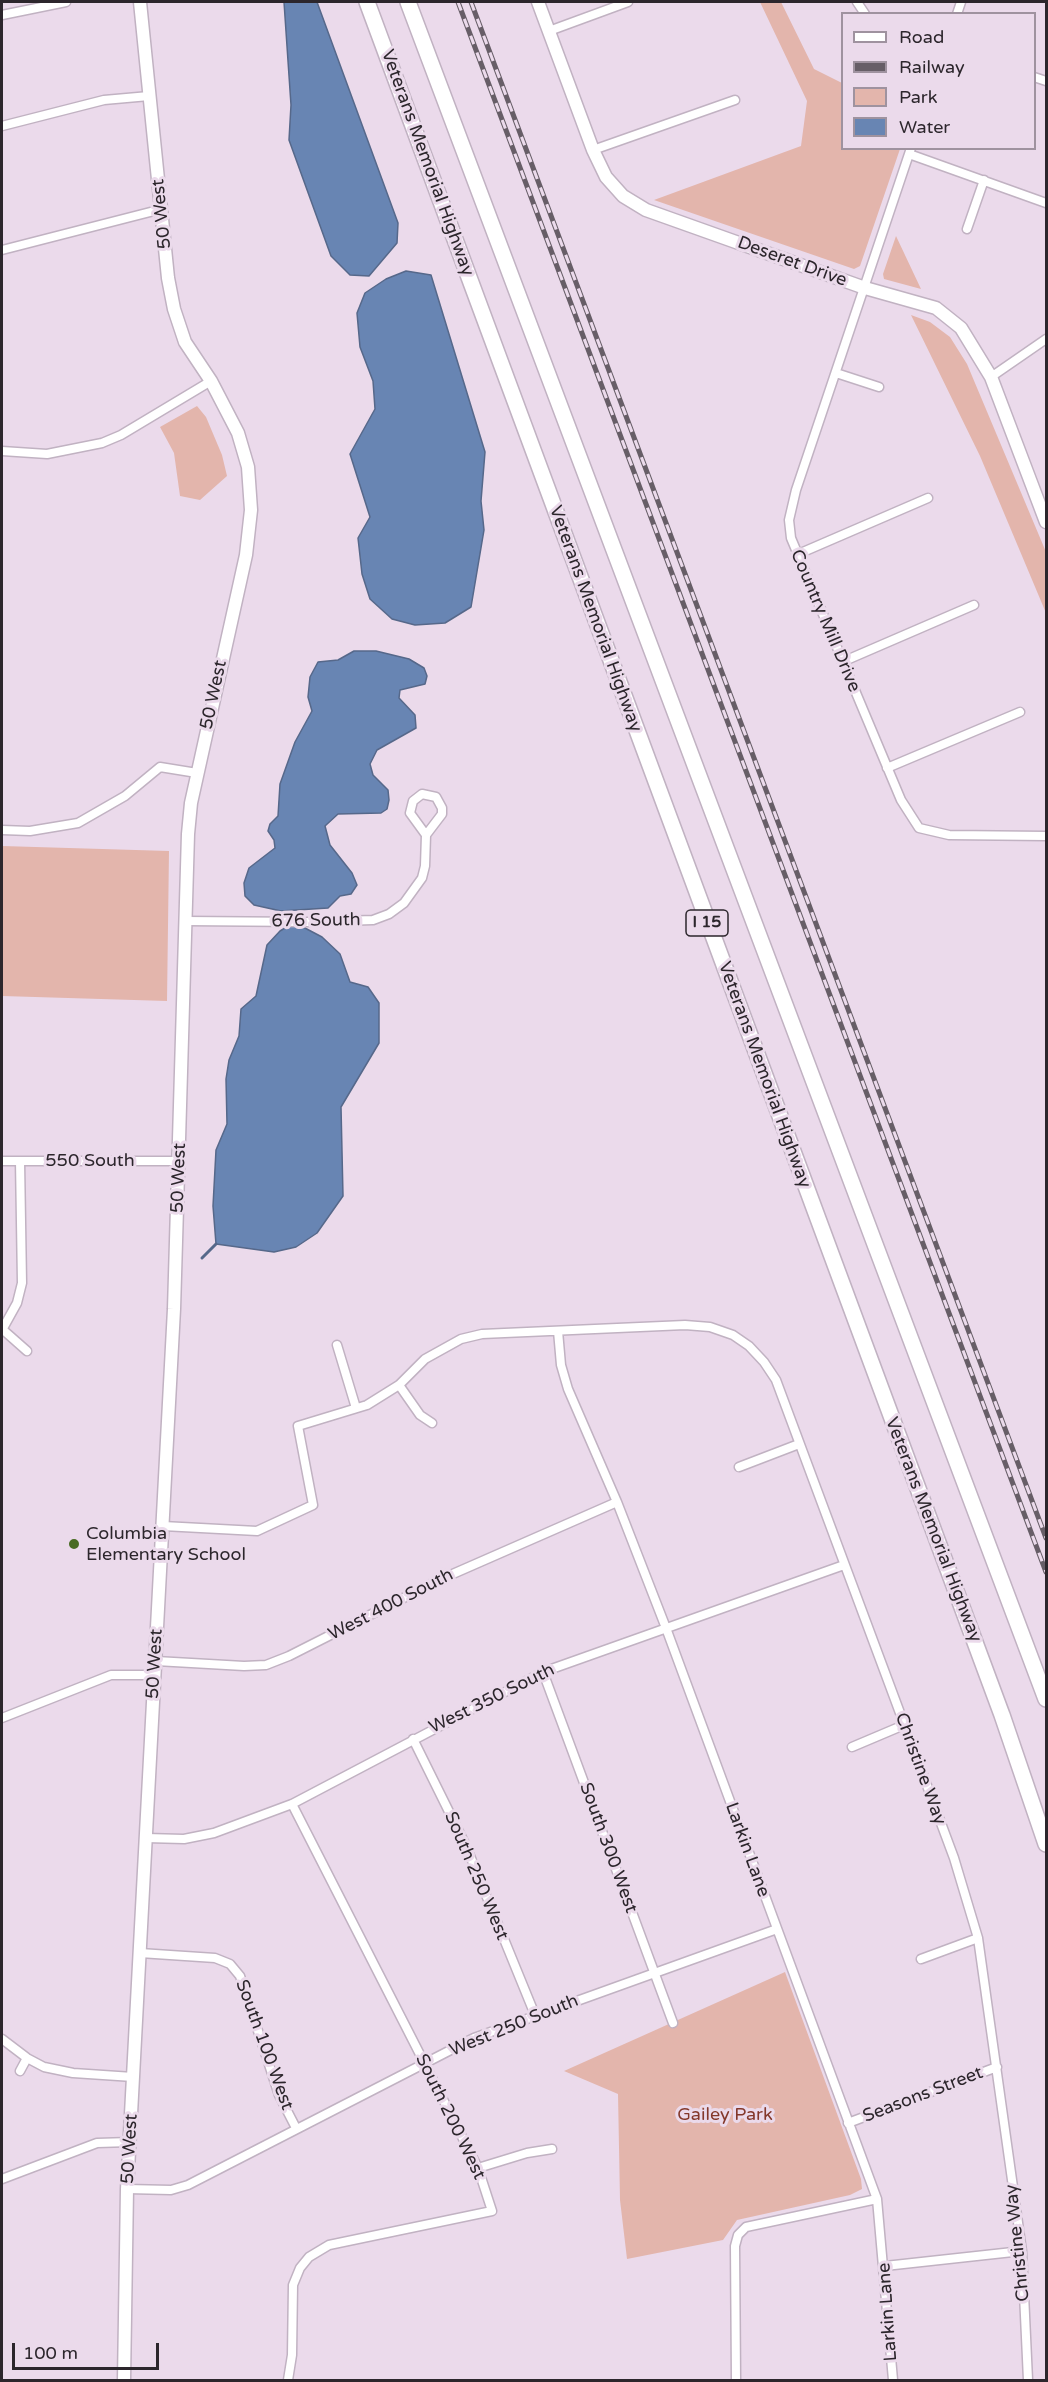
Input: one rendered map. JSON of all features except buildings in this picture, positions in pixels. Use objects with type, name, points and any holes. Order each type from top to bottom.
[{"type":"highway","name":"Veterans Memorial Highway","points":[[367,2],[998,1704],[1047,1844]]},
{"type":"highway","name":"I 15","points":[[408,2],[1047,1699]]},
{"type":"street","points":[[2,15],[37,5],[66,2]]},
{"type":"street","name":"50 West","points":[[124,2380],[130,2142],[180,1161],[188,834],[197,773],[246,555],[251,510],[248,467],[238,433],[211,381],[185,342],[174,309],[168,278],[140,2]]},
{"type":"street","name":"Deseret Drive","points":[[538,2],[593,150],[606,177],[624,196],[646,210],[865,288],[936,308],[961,328],[991,377],[1047,522]]},
{"type":"street","points":[[549,31],[628,2]]},
{"type":"street","points":[[5,125],[104,100],[148,96]]},
{"type":"street","points":[[593,150],[735,100]]},
{"type":"street","points":[[910,151],[1047,203]]},
{"type":"street","name":"Country Mill Drive","points":[[910,151],[796,490],[789,520],[796,555],[901,800],[919,828],[949,835],[1047,836]]},
{"type":"street","points":[[967,230],[984,180]]},
{"type":"street","points":[[2,250],[162,209]]},
{"type":"street","points":[[991,377],[1047,339]]},
{"type":"street","points":[[836,373],[879,387]]},
{"type":"street","points":[[2,451],[47,454],[102,443],[121,435],[211,381]]},
{"type":"street","points":[[796,555],[928,498]]},
{"type":"street","points":[[842,662],[974,605]]},
{"type":"street","points":[[887,768],[1020,712]]},
{"type":"street","points":[[2,830],[38,830],[78,823],[125,796],[160,767],[197,773]]},
{"type":"street","points":[[422,794],[436,797],[442,808],[442,814],[426,835],[410,813],[413,801],[422,794]]},
{"type":"street","name":"676 South","points":[[185,921],[373,920],[397,908],[412,895],[426,866],[426,835]]},
{"type":"street","name":"550 South","points":[[2,1161],[180,1161]]},
{"type":"street","points":[[20,1161],[21,1283],[17,1303],[2,1329],[27,1351]]},
{"type":"street","name":"Christine Way","points":[[163,1526],[257,1531],[313,1505],[298,1425],[367,1405],[399,1385],[425,1359],[461,1339],[482,1334],[685,1325],[710,1327],[733,1335],[757,1354],[776,1380],[954,1858],[978,1938],[1022,2251],[1028,2380]]},
{"type":"street","name":"Larkin Lane","points":[[558,1330],[561,1365],[568,1389],[617,1502],[666,1628],[877,2199],[885,2266],[893,2380]]},
{"type":"street","points":[[337,1345],[356,1408]]},
{"type":"street","points":[[399,1385],[420,1415],[432,1423]]},
{"type":"street","points":[[739,1467],[800,1444]]},
{"type":"street","name":"West 400 South","points":[[156,1661],[266,1665],[289,1656],[439,1580],[617,1502]]},
{"type":"street","name":"West 350 South","points":[[146,1838],[184,1839],[214,1833],[292,1804],[543,1672],[844,1565]]},
{"type":"street","name":"South 300 West","points":[[543,1672],[673,2024]]},
{"type":"street","points":[[2,1718],[111,1675],[155,1675]]},
{"type":"street","points":[[852,1747],[904,1725]]},
{"type":"street","name":"South 250 West","points":[[413,1739],[466,1846],[535,2015]]},
{"type":"street","name":"South 200 West","points":[[288,2380],[292,2355],[293,2285],[300,2268],[309,2257],[329,2246],[492,2211],[478,2168],[292,1804]]},
{"type":"street","name":"West 250 South","points":[[128,2189],[171,2190],[188,2186],[296,2128],[474,2038],[777,1929]]},
{"type":"street","points":[[921,1959],[978,1938]]},
{"type":"street","name":"South 100 West","points":[[140,1953],[215,1958],[230,1964],[240,1976],[279,2095],[296,2128]]},
{"type":"street","points":[[2,2039],[27,2058],[44,2067],[73,2073],[134,2077]]},
{"type":"street","points":[[20,2071],[27,2058]]},
{"type":"street","name":"Seasons Street","points":[[848,2122],[997,2067]]},
{"type":"street","points":[[2,2179],[97,2143],[130,2142]]},
{"type":"street","points":[[478,2168],[527,2153],[552,2149]]},
{"type":"street","points":[[736,2380],[735,2247],[738,2235],[746,2227],[877,2199]]},
{"type":"street","points":[[885,2266],[1022,2251]]},
{"type":"green space","points":[[760,2],[781,2],[814,69],[841,82],[841,150],[900,150],[860,266],[854,269],[654,200],[801,146],[807,101]]},
{"type":"green space","points":[[896,236],[921,289],[884,279],[883,274]]},
{"type":"green space","points":[[911,315],[930,322],[950,337],[967,364],[1046,552],[1046,613],[980,456]]},
{"type":"green space","points":[[197,406],[206,417],[222,455],[227,476],[200,500],[180,496],[174,453],[160,427]]},
{"type":"green space","points":[[2,846],[169,851],[167,1001],[2,996]]},
{"type":"green space","name":"Gailey Park","points":[[785,1972],[861,2179],[862,2189],[850,2195],[737,2220],[723,2240],[627,2259],[620,2200],[618,2094],[564,2071]]},
{"type":"water","points":[[284,2],[317,2],[398,223],[397,243],[369,276],[350,275],[331,256],[289,140],[291,105]]},
{"type":"water","points":[[406,271],[431,275],[485,452],[481,501],[484,530],[471,607],[445,623],[415,625],[392,619],[370,599],[362,574],[358,538],[370,517],[350,454],[375,409],[373,381],[360,347],[357,313],[365,293],[386,279]]},
{"type":"water","points":[[354,651],[376,651],[409,659],[424,668],[427,676],[425,684],[400,690],[399,698],[415,715],[416,728],[377,750],[370,764],[373,775],[388,790],[387,809],[381,813],[338,814],[325,826],[330,845],[352,873],[357,885],[351,894],[340,896],[328,908],[281,911],[254,905],[245,896],[244,883],[249,868],[275,848],[274,840],[268,831],[270,824],[278,816],[280,784],[295,742],[312,711],[308,697],[310,677],[318,662],[338,660]]},
{"type":"water","points":[[290,925],[303,927],[322,937],[340,954],[350,982],[368,987],[379,1003],[379,1043],[341,1107],[343,1196],[317,1233],[296,1247],[274,1252],[216,1244],[213,1206],[216,1150],[227,1124],[226,1079],[229,1060],[239,1036],[241,1009],[256,996],[267,945],[280,931]]},
{"type":"waterway","points":[[202,1258],[216,1244]]},
{"type":"railway","points":[[458,2],[1046,1572]]},
{"type":"railway","points":[[471,2],[1046,1538]]},
{"type":"place","name":"Columbia Elementary School","points":[[74,1544]]}]
